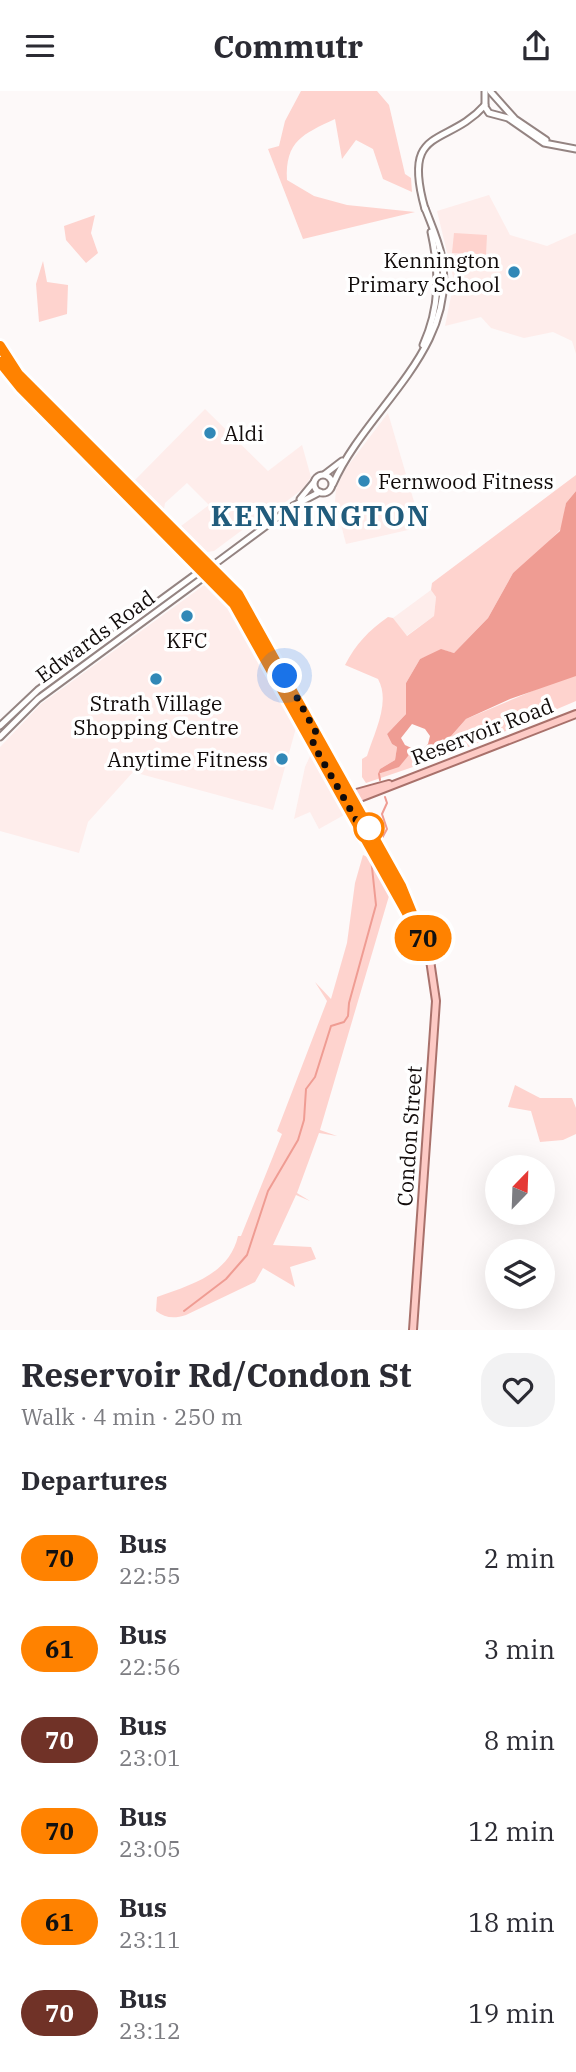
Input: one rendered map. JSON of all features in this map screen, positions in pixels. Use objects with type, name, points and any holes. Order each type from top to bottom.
[{"type":"main road","name":"Condon Street","points":[[0,346],[12,367],[54,415],[205,571],[242,615],[401,886],[425,945],[436,1002],[413,1330]]},
{"type":"main road","name":"Condon Street","points":[[0,362],[212,566],[247,608],[314,737]]},
{"type":"main road","points":[[137,492],[148,513]]},
{"type":"main road","name":"Edwards Road","points":[[205,571],[212,566]]},
{"type":"main road","name":"Reservoir Road","points":[[350,798],[576,714]]},
{"type":"main road","name":"Condon Street","points":[[350,798],[425,945]]},
{"type":"street","points":[[487,91],[530,131],[562,147]]},
{"type":"street","points":[[487,91],[486,104],[494,113],[538,140],[576,149]]},
{"type":"street","points":[[438,284],[436,257],[417,175],[422,156],[437,136],[465,121],[495,98]]},
{"type":"street","points":[[465,121],[494,113],[501,104]]},
{"type":"street","points":[[347,456],[325,474],[316,477],[314,482],[320,492],[329,491],[347,456],[429,341],[438,319],[443,291],[442,263],[425,208]]},
{"type":"street","points":[[415,361],[432,321],[442,263]]},
{"type":"street","points":[[325,474],[332,484]]},
{"type":"street","name":"Edwards Road","points":[[293,506],[314,482]]},
{"type":"street","name":"Edwards Road","points":[[212,566],[293,506],[320,492]]},
{"type":"street","points":[[184,583],[192,571],[194,560]]},
{"type":"street","name":"Edwards Road","points":[[0,726],[38,690],[184,583],[205,571]]},
{"type":"street","name":"Edwards Road","points":[[0,737],[38,699],[205,571]]},
{"type":"shaded area","points":[[301,91],[377,91],[389,105],[405,174],[411,178],[412,192],[383,179],[373,149],[356,140],[342,159],[335,119],[314,129],[298,141],[289,156],[287,180],[314,196],[347,205],[415,212],[303,239],[268,149],[279,146],[285,121]]},
{"type":"shaded area","name":"Kennington Primary School","points":[[489,195],[510,235],[547,246],[576,233],[576,354],[572,341],[553,332],[524,338],[491,328],[481,317],[445,326],[454,281],[437,211]]},
{"type":"shaded area","points":[[95,215],[91,233],[98,253],[86,263],[66,240],[64,226]]},
{"type":"shaded area","points":[[454,233],[487,235],[486,255],[452,253]]},
{"type":"shaded area","points":[[43,261],[47,282],[68,285],[67,314],[39,322],[36,284]]},
{"type":"shaded area","points":[[205,409],[268,471],[302,445],[311,477],[304,488],[279,507],[276,505],[214,551],[207,552],[181,526],[209,505],[187,483],[165,503],[164,509],[135,480]]},
{"type":"shaded area","points":[[388,413],[420,522],[408,530],[346,544],[335,501],[336,489],[344,471]]},
{"type":"shaded area","points":[[576,475],[576,491],[566,503],[562,528],[537,554],[513,573],[488,618],[454,653],[443,650],[420,659],[406,683],[406,714],[387,734],[392,744],[397,747],[395,760],[380,769],[379,774],[401,764],[409,755],[426,762],[430,760],[466,719],[568,676],[576,676],[576,701],[454,753],[366,783],[362,777],[362,759],[367,756],[377,728],[383,697],[378,679],[345,665],[358,644],[388,617],[393,618],[407,636],[434,616],[436,597],[431,590],[432,583]]},
{"type":"shaded area","points":[[576,491],[576,676],[510,699],[466,719],[430,760],[418,763],[409,755],[399,767],[378,774],[380,769],[395,760],[397,747],[392,744],[387,734],[406,714],[406,683],[420,659],[441,649],[454,653],[488,618],[513,573],[560,531],[566,503]],"holes":[[[412,724],[425,729],[430,736],[428,744],[420,752],[405,745],[401,738]]]},
{"type":"shaded area","points":[[207,583],[224,599],[296,728],[273,810],[133,772],[88,822],[79,853],[0,831],[0,747],[41,704]]},
{"type":"shaded area","points":[[431,590],[436,597],[434,616],[406,636],[393,618]]},
{"type":"shaded area","points":[[311,754],[344,815],[319,829],[310,812],[294,819],[305,767]]},
{"type":"shaded area","points":[[363,855],[372,859],[389,896],[320,1130],[337,1136],[319,1133],[297,1193],[310,1201],[296,1195],[273,1245],[311,1247],[316,1259],[290,1267],[295,1287],[263,1268],[255,1282],[186,1315],[163,1315],[156,1311],[157,1297],[206,1277],[226,1260],[238,1236],[241,1236],[282,1134],[277,1131],[327,1001],[315,982],[331,999],[347,943],[355,883]]},
{"type":"shaded area","points":[[515,1085],[540,1098],[572,1098],[576,1108],[576,1134],[563,1140],[540,1142],[531,1111],[508,1107]]},
{"type":"waterway","points":[[379,774],[380,780]]},
{"type":"waterway","points":[[381,840],[387,829],[382,814],[387,803],[385,797]]},
{"type":"waterway","points":[[184,1311],[226,1279],[247,1255],[268,1191],[298,1140],[304,1120],[306,1089],[315,1077],[331,1026],[344,1022],[348,1016],[349,1003],[376,905],[371,858]]},
{"type":"bus line","name":"70","points":[[0,346],[18,374],[218,571],[238,594],[401,886],[425,945],[242,615],[226,593],[21,388],[0,362]]},
{"type":"place","name":"Kennington Primary School","points":[[514,272]]},
{"type":"place","name":"Aldi","points":[[210,433]]},
{"type":"place","name":"Fernwood Fitness","points":[[364,481]]},
{"type":"place","name":"KFC","points":[[187,616]]},
{"type":"place","name":"Strath Village Shopping Centre","points":[[156,679]]},
{"type":"place","name":"Anytime Fitness","points":[[282,759]]},
{"type":"district","name":"KENNINGTON","points":[[321,515]]},
{"type":"route","points":[[285,676],[317,734],[313,742],[317,751],[362,830],[369,828]]}]
